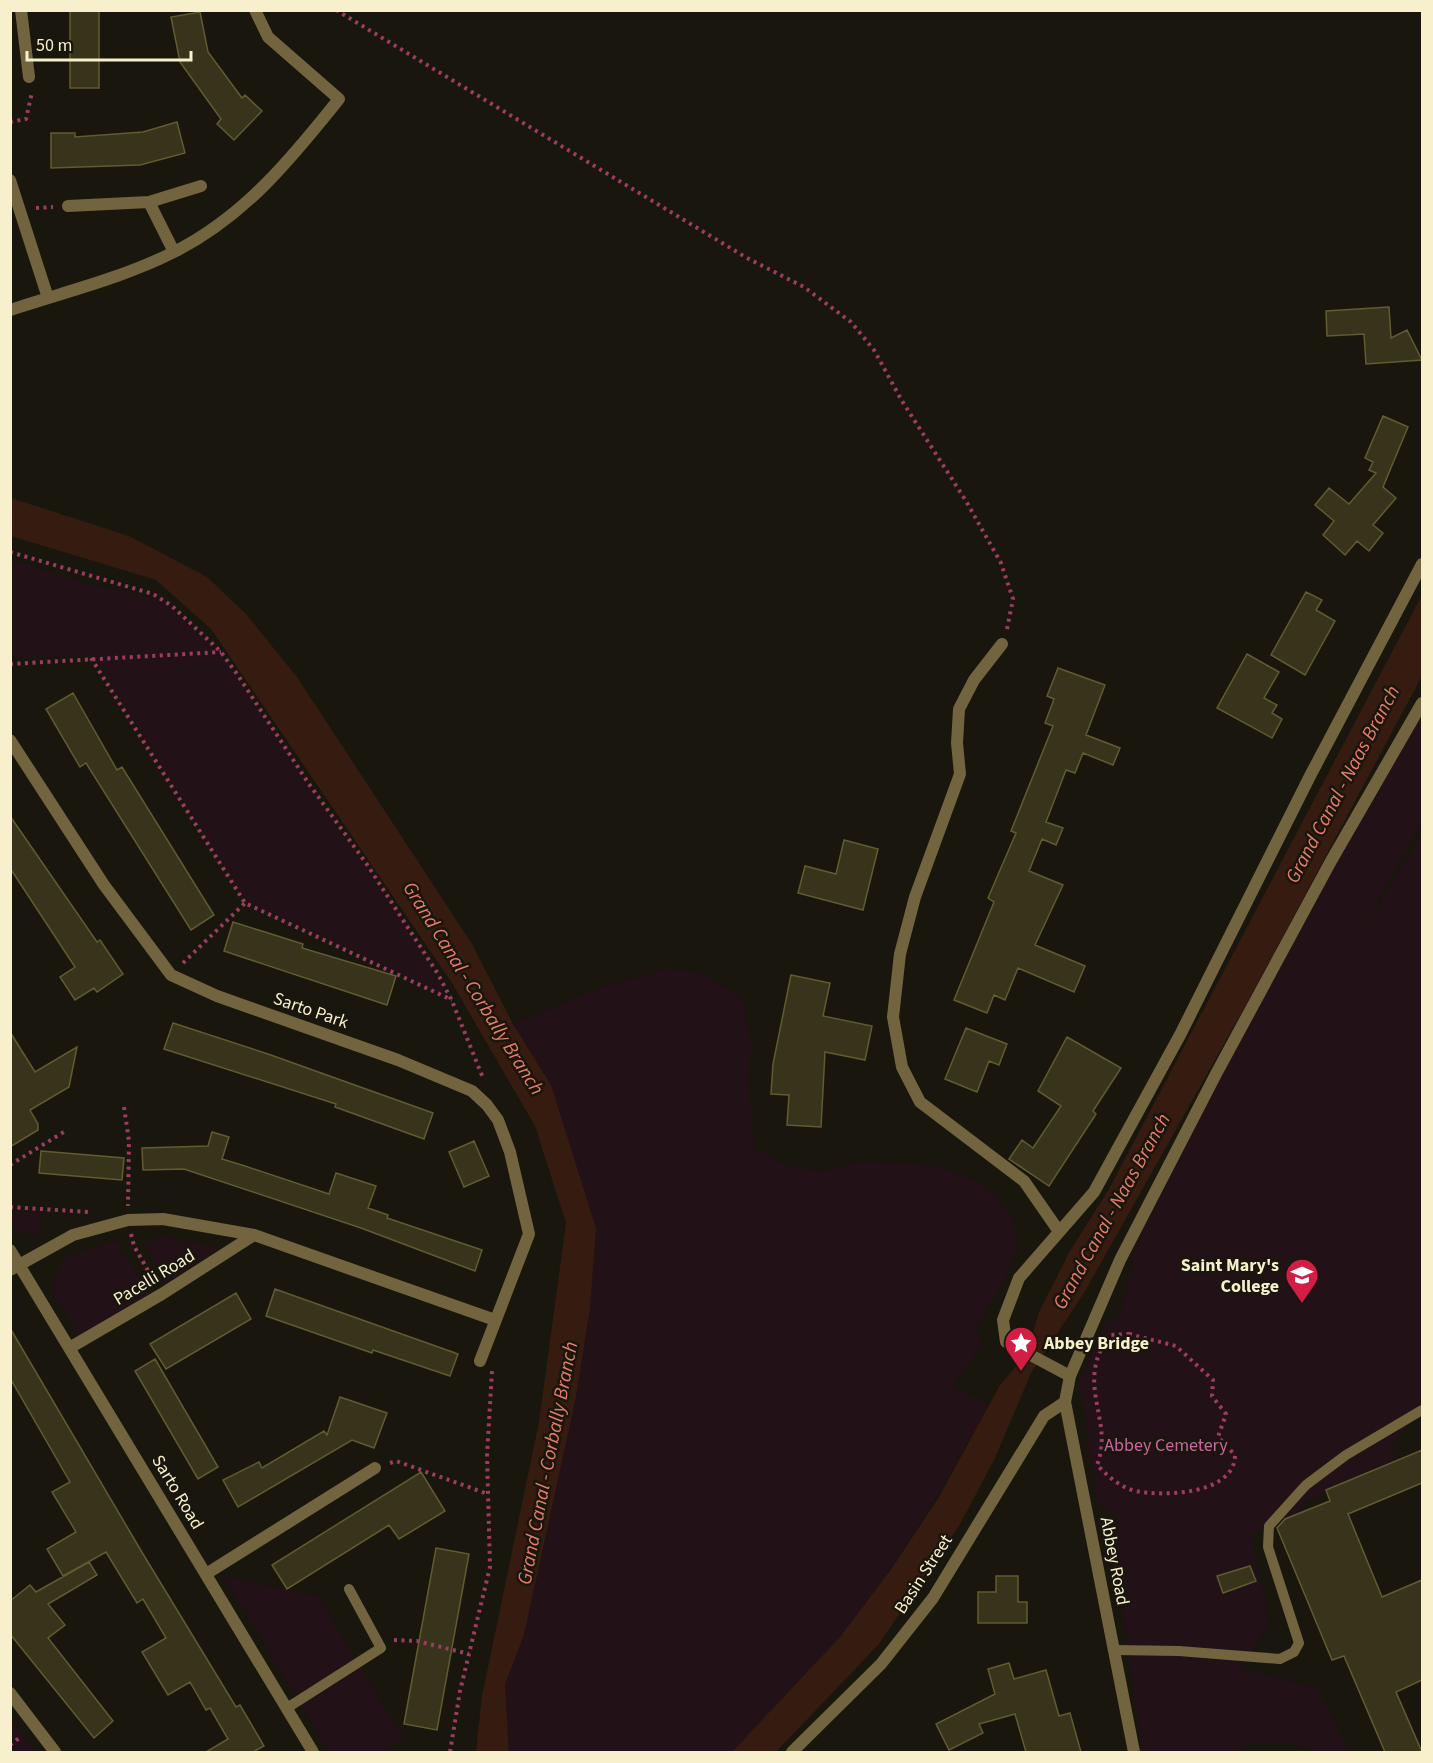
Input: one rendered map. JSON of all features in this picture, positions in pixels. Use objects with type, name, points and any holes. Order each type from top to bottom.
[{"type":"street","points":[[21,10],[29,77]]},
{"type":"street","points":[[10,310],[144,265],[174,252],[223,222],[261,190],[296,154],[341,93],[268,37],[255,10]]},
{"type":"street","points":[[10,180],[48,298]]},
{"type":"street","points":[[68,206],[149,202],[201,186]]},
{"type":"street","points":[[149,202],[174,252]]},
{"type":"street","points":[[1070,1376],[1006,1342],[1003,1320],[1019,1278],[1058,1230],[1094,1192],[1180,1035],[1310,776],[1422,564]]},
{"type":"street","points":[[1002,644],[974,680],[959,709],[957,743],[960,774],[913,905],[900,954],[893,1017],[902,1067],[920,1102],[1024,1181],[1058,1230]]},
{"type":"street","name":"Abbey Road","points":[[1134,1752],[1065,1402],[1070,1376],[1101,1318],[1120,1260],[1216,1074],[1331,861],[1422,703]]},
{"type":"street","name":"Sarto Park","points":[[10,740],[104,885],[171,975],[217,996],[398,1060],[472,1091],[487,1105],[498,1120],[510,1152],[529,1234],[480,1361]]},
{"type":"street","points":[[15,1267],[73,1235],[128,1220],[163,1218],[254,1235],[495,1320]]},
{"type":"street","name":"Pacelli Road","points":[[71,1347],[162,1294],[254,1235]]},
{"type":"street","name":"Sarto Road","points":[[10,1250],[15,1267],[71,1347],[313,1752]]},
{"type":"street","name":"Basin Street","points":[[792,1752],[880,1664],[933,1598],[1044,1416],[1065,1402]]},
{"type":"street","points":[[206,1574],[375,1468]]},
{"type":"street","points":[[10,1693],[55,1752]]},
{"type":"lane","points":[[1115,1650],[1179,1651],[1280,1659],[1294,1652],[1299,1643],[1268,1547],[1269,1526],[1306,1485],[1346,1455],[1422,1410]]},
{"type":"lane","points":[[287,1708],[381,1648],[349,1589]]},
{"type":"path","points":[[336,10],[747,258],[778,276],[804,287],[851,322],[874,350],[902,401],[966,501],[1001,563],[1013,599],[1009,624],[1002,644]]},
{"type":"path","points":[[10,122],[26,119],[32,88],[29,77]]},
{"type":"path","points":[[19,209],[68,206]]},
{"type":"path","points":[[10,552],[153,594],[172,606],[221,652],[309,784],[408,925],[452,1000],[484,1081]]},
{"type":"path","points":[[10,664],[221,652]]},
{"type":"path","points":[[91,658],[245,903],[452,1000]]},
{"type":"path","points":[[171,975],[245,903]]},
{"type":"path","points":[[10,1165],[67,1130]]},
{"type":"path","points":[[10,1207],[93,1213]]},
{"type":"path","points":[[1129,1334],[1176,1346],[1209,1375],[1212,1380],[1212,1396],[1226,1414],[1218,1437],[1235,1455],[1235,1467],[1229,1476],[1216,1484],[1165,1493],[1135,1491],[1114,1482],[1096,1466],[1101,1442],[1093,1382],[1094,1368],[1101,1347],[1110,1335],[1129,1334]]},
{"type":"path","points":[[450,1752],[469,1654],[490,1567],[487,1456],[493,1365]]},
{"type":"path","points":[[375,1468],[396,1461],[488,1494]]},
{"type":"path","points":[[381,1648],[394,1640],[417,1641],[469,1654]]},
{"type":"green space","points":[[10,559],[92,585],[134,593],[165,603],[221,653],[308,785],[406,926],[449,997],[246,901],[92,655],[11,659]]},
{"type":"green space","name":"Saint Mary's College","points":[[1422,708],[1422,822],[1350,952],[1422,833],[1422,1406],[1390,1448],[1398,1462],[1304,1502],[1297,1514],[1250,1534],[1269,1622],[1242,1668],[1319,1689],[1349,1752],[1323,1753],[1288,1744],[1267,1743],[1246,1747],[1236,1752],[1142,1752],[1122,1607],[1105,1525],[1119,1519],[1098,1504],[1079,1383],[1106,1321],[1120,1316],[1133,1260],[1116,1251]]},
{"type":"green space","points":[[667,969],[700,973],[742,997],[751,1043],[748,1083],[754,1148],[782,1164],[821,1172],[859,1162],[938,1166],[987,1186],[1012,1215],[1018,1247],[1003,1283],[976,1328],[982,1344],[953,1386],[989,1405],[920,1524],[862,1608],[816,1666],[732,1752],[509,1752],[505,1685],[524,1635],[576,1397],[590,1309],[551,1085],[513,1024],[608,985]]},
{"type":"green space","points":[[10,1211],[41,1213],[39,1236],[20,1232],[13,1226]]},
{"type":"green space","points":[[163,1236],[219,1248],[165,1284],[143,1242]]},
{"type":"green space","points":[[117,1241],[149,1294],[81,1339],[53,1294],[55,1275],[64,1258]]},
{"type":"green space","points":[[223,1576],[319,1597],[404,1739],[383,1752],[329,1752]]},
{"type":"green space","points":[[11,1719],[37,1752],[11,1752]]},
{"type":"water","name":"Grand Canal - Corbally Branch","points":[[11,498],[129,536],[207,577],[246,614],[297,677],[472,944],[513,1024],[551,1085],[596,1228],[590,1309],[576,1397],[524,1635],[505,1685],[509,1752],[476,1752],[482,1696],[539,1422],[566,1223],[535,1126],[452,983],[211,629],[156,580],[11,536]]},
{"type":"water","name":"Grand Canal - Naas Branch","points":[[1422,595],[1422,676],[1251,996],[1084,1293],[1031,1373],[995,1458],[959,1526],[879,1644],[776,1752],[732,1752],[840,1637],[892,1568],[939,1497],[1000,1385],[1017,1365],[1031,1339],[1039,1312],[1070,1251],[1109,1189]]},
{"type":"building","points":[[70,10],[99,10],[99,88],[70,88]]},
{"type":"building","points":[[200,12],[208,52],[242,98],[245,95],[262,111],[234,140],[217,124],[221,119],[180,62],[171,17]]},
{"type":"building","points":[[177,122],[185,153],[140,165],[51,168],[51,133],[75,133],[75,137],[143,132]]},
{"type":"building","points":[[1389,307],[1391,338],[1407,330],[1422,360],[1366,364],[1364,334],[1327,336],[1326,311]]},
{"type":"building","points":[[1383,416],[1408,427],[1383,487],[1396,498],[1373,525],[1383,533],[1369,551],[1357,541],[1345,555],[1323,535],[1334,521],[1315,505],[1329,488],[1349,504],[1376,473],[1369,470],[1373,462],[1365,458]]},
{"type":"building","points":[[1306,592],[1322,600],[1316,610],[1335,621],[1305,675],[1271,655]]},
{"type":"building","points":[[1247,654],[1279,672],[1264,698],[1277,705],[1272,713],[1282,719],[1272,738],[1217,708]]},
{"type":"building","points":[[1058,668],[1105,685],[1086,735],[1120,748],[1113,765],[1083,753],[1075,773],[1066,770],[1046,822],[1063,828],[1056,845],[1042,839],[1029,871],[1063,885],[1035,945],[1085,966],[1074,992],[1018,968],[1005,1000],[994,995],[987,1013],[954,1000],[994,902],[988,898],[1016,833],[1011,831],[1053,726],[1045,723],[1054,699],[1047,696]]},
{"type":"building","points":[[73,693],[117,770],[122,767],[214,915],[191,930],[86,763],[80,767],[46,709]]},
{"type":"building","points":[[10,816],[97,942],[100,940],[123,974],[97,992],[94,988],[75,1000],[60,977],[75,967],[10,868]]},
{"type":"building","points":[[844,840],[878,849],[863,910],[798,893],[805,866],[836,874]]},
{"type":"building","points":[[233,922],[303,944],[302,948],[396,976],[387,1005],[224,951]]},
{"type":"building","points":[[791,975],[830,983],[823,1016],[872,1026],[865,1060],[825,1052],[821,1127],[787,1125],[789,1095],[771,1094],[773,1064]]},
{"type":"building","points":[[173,1023],[433,1113],[424,1139],[335,1107],[336,1104],[164,1049]]},
{"type":"building","points":[[966,1028],[1007,1044],[999,1065],[989,1061],[977,1092],[945,1079]]},
{"type":"building","points":[[10,1032],[35,1072],[77,1047],[69,1087],[30,1110],[38,1124],[38,1130],[10,1147]]},
{"type":"building","points":[[1067,1037],[1121,1068],[1093,1111],[1096,1114],[1049,1186],[1009,1159],[1022,1140],[1033,1148],[1061,1106],[1038,1091]]},
{"type":"building","points":[[212,1132],[229,1137],[222,1159],[329,1194],[336,1173],[376,1186],[368,1208],[388,1215],[387,1218],[482,1250],[475,1271],[361,1228],[184,1169],[143,1170],[142,1148],[208,1146]]},
{"type":"building","points":[[474,1141],[489,1176],[464,1187],[449,1152]]},
{"type":"building","points":[[41,1151],[124,1158],[122,1180],[39,1173]]},
{"type":"building","points":[[275,1289],[458,1354],[450,1376],[373,1350],[372,1353],[266,1316]]},
{"type":"building","points":[[236,1293],[251,1319],[166,1369],[150,1344]]},
{"type":"building","points":[[10,1328],[143,1554],[236,1707],[240,1705],[264,1746],[253,1752],[206,1752],[228,1739],[210,1708],[206,1710],[190,1682],[168,1695],[142,1652],[166,1638],[143,1599],[137,1603],[106,1552],[63,1576],[47,1549],[76,1532],[52,1492],[70,1482],[10,1378]]},
{"type":"building","points":[[155,1359],[218,1467],[198,1479],[135,1371]]},
{"type":"building","points":[[340,1397],[387,1413],[374,1448],[352,1440],[238,1507],[223,1480],[259,1462],[262,1468],[324,1431],[327,1435]]},
{"type":"building","points":[[1422,1450],[1422,1483],[1348,1514],[1382,1597],[1422,1580],[1422,1680],[1396,1692],[1422,1752],[1385,1752],[1344,1656],[1332,1660],[1277,1528],[1285,1519],[1330,1501],[1326,1490]]},
{"type":"building","points":[[421,1472],[445,1511],[399,1539],[389,1525],[287,1589],[272,1565]]},
{"type":"building","points":[[436,1548],[469,1554],[437,1730],[404,1724]]},
{"type":"building","points":[[89,1562],[97,1575],[48,1604],[65,1625],[48,1638],[113,1721],[94,1738],[10,1634],[10,1601],[30,1585],[36,1592]]},
{"type":"building","points":[[1250,1566],[1256,1581],[1223,1593],[1217,1576]]},
{"type":"building","points":[[996,1576],[1018,1576],[1018,1602],[1027,1602],[1027,1623],[978,1623],[978,1592],[996,1592]]},
{"type":"building","points":[[1009,1663],[1014,1679],[1046,1670],[1059,1716],[1070,1713],[1081,1752],[1026,1752],[1015,1714],[979,1724],[983,1733],[949,1750],[936,1724],[995,1694],[988,1669]]},
{"type":"place","name":"Saint Mary's College","points":[[1302,1304]]},
{"type":"place","name":"Abbey Bridge","points":[[1021,1372]]},
{"type":"park label","name":"Abbey Cemetery","points":[[1166,1445]]}]
